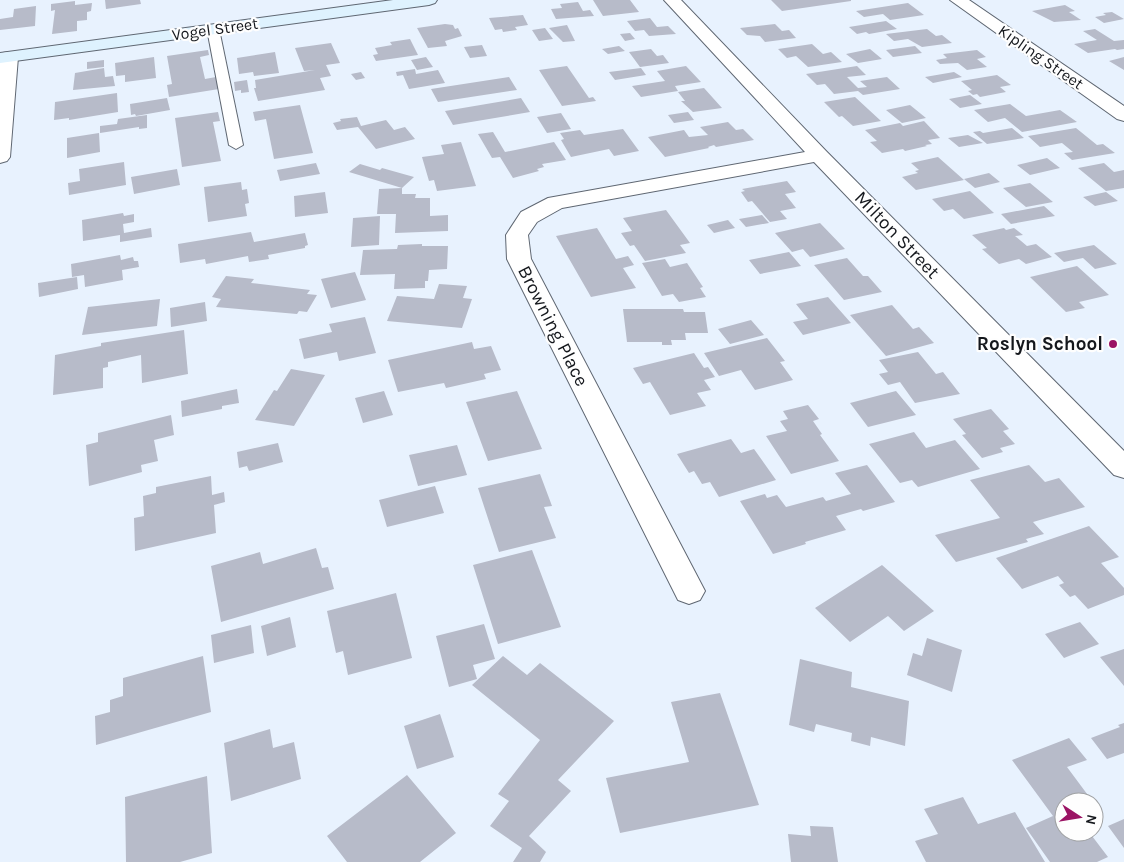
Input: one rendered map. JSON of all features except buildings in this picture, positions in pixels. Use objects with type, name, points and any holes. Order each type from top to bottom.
[{"type":"main road","name":"Vogel Street","points":[[4,57],[429,0]]},
{"type":"street","name":"Milton Street","points":[[672,0],[819,155],[1124,468]]},
{"type":"street","name":"Kipling Street","points":[[958,0],[1124,115]]},
{"type":"street","points":[[0,157],[4,57]]},
{"type":"street","name":"Browning Place","points":[[689,591],[519,259],[517,235],[528,217],[556,203],[819,155]]},
{"type":"lane","points":[[212,29],[236,146]]},
{"type":"place","name":"Roslyn School","points":[[1113,344]]}]
